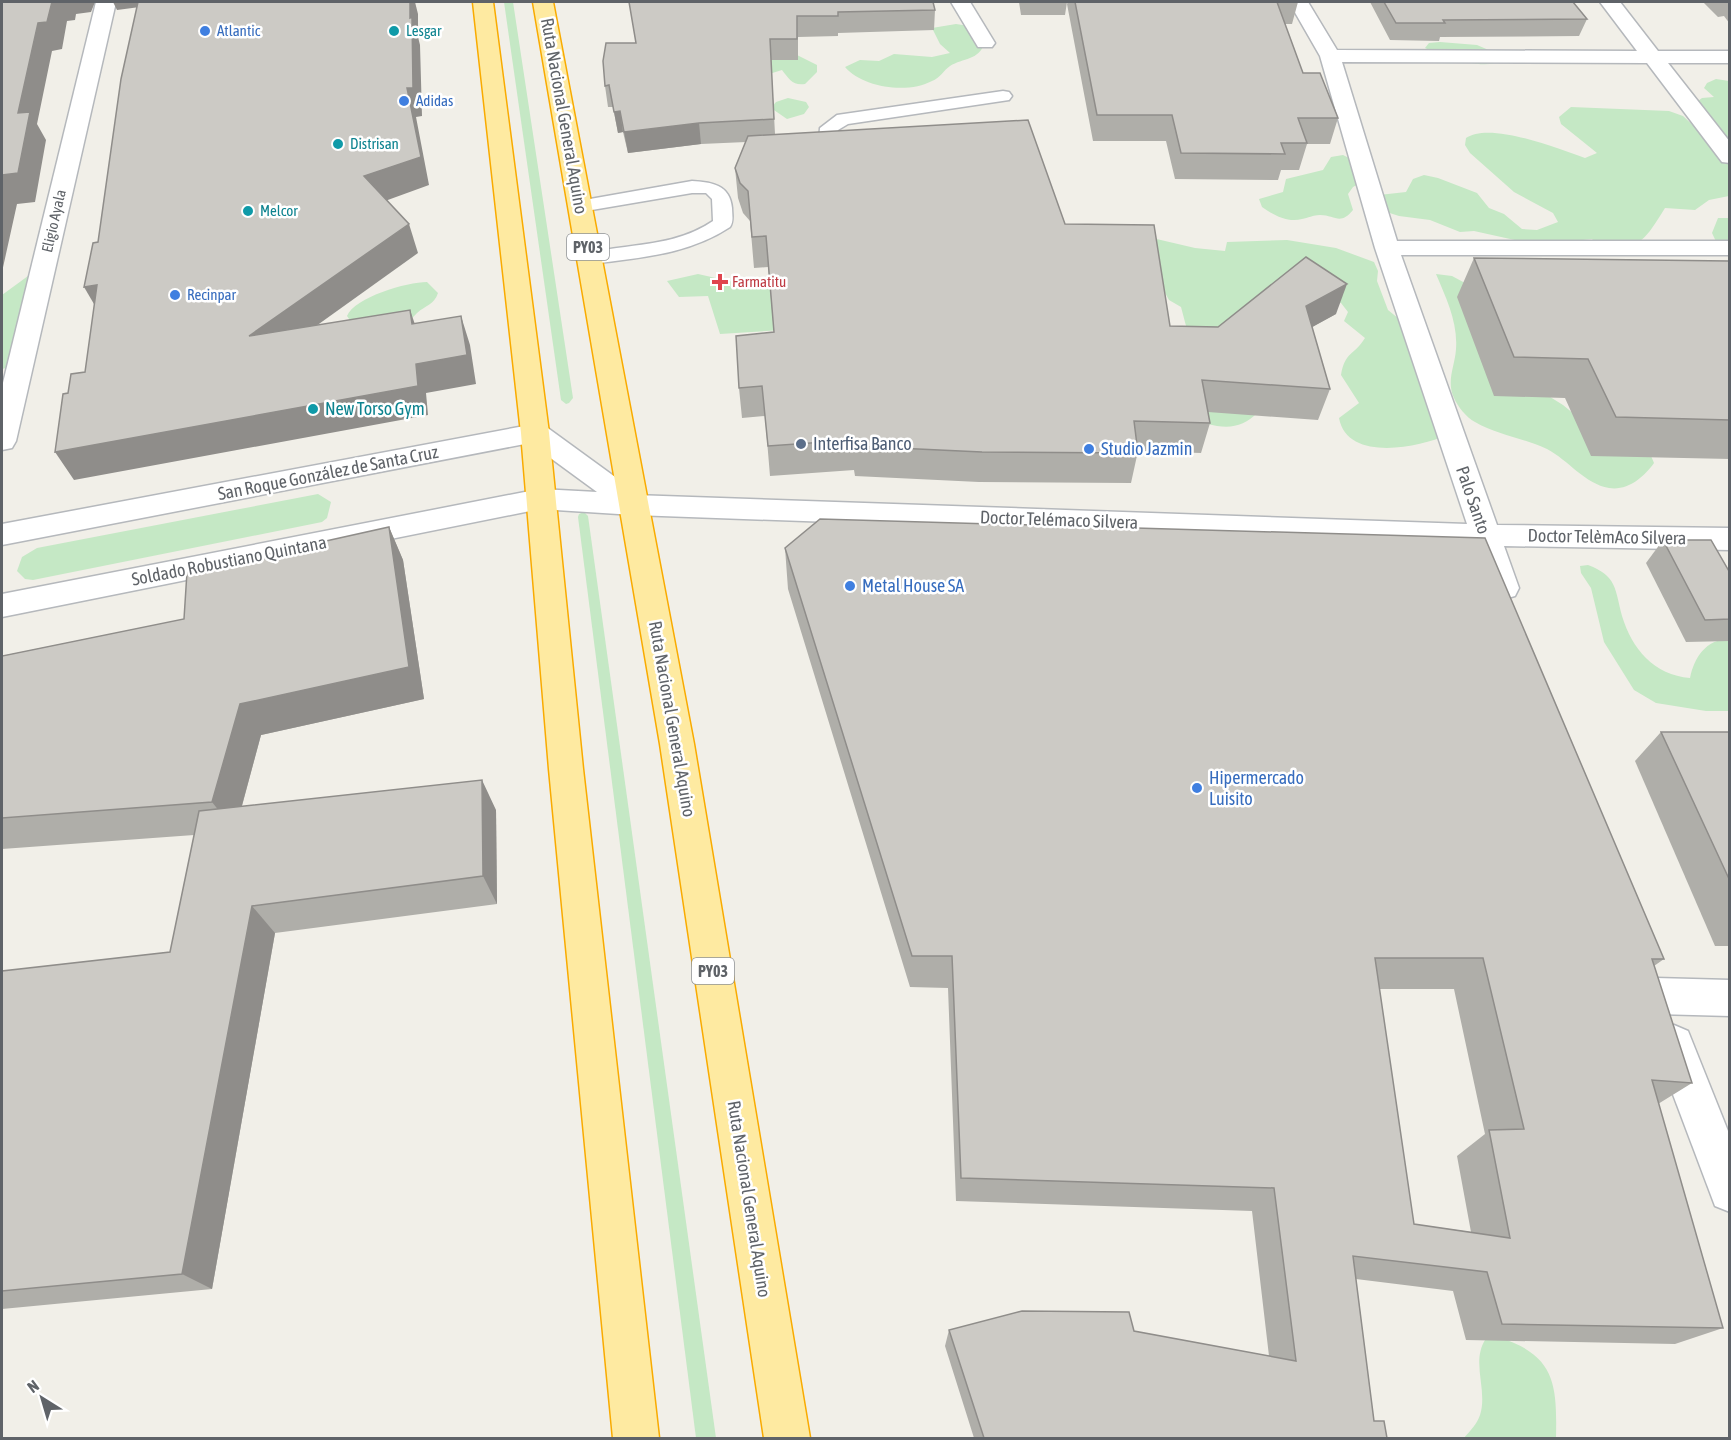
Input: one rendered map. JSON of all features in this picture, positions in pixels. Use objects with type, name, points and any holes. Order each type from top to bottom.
[{"type":"highway","points":[[483,2],[535,433],[636,1438]]},
{"type":"highway","name":"Ruta Nacional General Aquino","points":[[543,2],[677,744],[787,1438]]},
{"type":"street","name":"Eligio Ayala","points":[[2,441],[106,2]]},
{"type":"street","points":[[961,2],[986,43]]},
{"type":"street","name":"Palo Santo","points":[[1299,2],[1330,56],[1387,248],[1484,535],[1513,612]]},
{"type":"street","points":[[1610,2],[1730,157]]},
{"type":"street","points":[[1330,56],[1730,57]]},
{"type":"street","points":[[1387,248],[1730,248]]},
{"type":"street","points":[[535,433],[634,505]]},
{"type":"street","name":"San Roque González de Santa Cruz","points":[[2,535],[535,433]]},
{"type":"street","name":"Soldado Robustiano Quintana","points":[[2,606],[540,499],[634,505]]},
{"type":"street","name":"Doctor Telémaco Silvera","points":[[634,505],[1484,535]]},
{"type":"street","name":"Doctor TelèmAco Silvera","points":[[1484,535],[1730,539]]},
{"type":"street","points":[[1730,998],[1650,980],[1730,1191]]},
{"type":"lane","points":[[827,153],[829,128],[843,119],[1003,96]]},
{"type":"lane","points":[[580,206],[692,187],[716,190],[722,198],[723,223],[710,234],[677,245],[590,258]]},
{"type":"green space","points":[[504,2],[513,2],[573,398],[566,404],[561,400]]},
{"type":"green space","points":[[956,24],[969,26],[984,44],[982,49],[974,56],[950,66],[937,78],[922,85],[886,87],[863,80],[845,67],[860,60],[879,61],[894,54],[932,57],[950,53],[940,44],[932,28]]},
{"type":"green space","points":[[1429,43],[1477,45],[1498,54],[1501,60],[1494,63],[1475,64],[1425,48]]},
{"type":"green space","points":[[795,54],[817,65],[817,72],[805,84],[794,83],[782,70],[766,75],[739,68]]},
{"type":"green space","points":[[1716,79],[1729,81],[1729,196],[1709,200],[1695,210],[1665,208],[1642,240],[1619,252],[1607,256],[1592,239],[1538,245],[1474,231],[1460,232],[1430,220],[1399,216],[1371,207],[1379,195],[1406,192],[1413,179],[1424,175],[1477,193],[1489,208],[1504,214],[1522,229],[1537,230],[1558,222],[1553,213],[1514,192],[1470,153],[1465,145],[1466,138],[1477,134],[1507,134],[1585,158],[1597,153],[1561,124],[1559,117],[1571,107],[1669,111],[1683,116],[1697,129],[1690,107],[1702,98],[1714,97],[1704,88],[1707,83]]},
{"type":"green space","points":[[788,98],[806,102],[809,107],[804,114],[787,119],[771,108],[776,102]]},
{"type":"green space","points":[[1343,155],[1353,160],[1362,182],[1353,187],[1348,194],[1353,210],[1344,218],[1315,215],[1291,220],[1262,207],[1259,199],[1283,192],[1286,179],[1323,170],[1331,157]]},
{"type":"green space","points":[[1718,218],[1729,218],[1729,251],[1720,250],[1712,233]]},
{"type":"green space","points":[[1148,237],[1195,248],[1225,251],[1227,242],[1287,240],[1336,248],[1374,262],[1378,271],[1377,281],[1388,310],[1409,327],[1447,435],[1419,444],[1385,448],[1355,441],[1345,432],[1339,418],[1359,403],[1341,375],[1347,357],[1365,338],[1344,321],[1348,312],[1341,303],[1311,291],[1258,412],[1247,421],[1235,426],[1207,424],[1181,307],[1169,300],[1164,291]]},
{"type":"green space","points":[[698,274],[756,287],[785,280],[782,330],[720,334],[708,296],[679,297],[667,281]]},
{"type":"green space","points":[[1436,274],[1452,276],[1478,290],[1523,380],[1563,405],[1596,432],[1649,451],[1654,463],[1645,473],[1635,482],[1623,487],[1600,486],[1547,449],[1483,426],[1465,415],[1452,392],[1451,380],[1456,349],[1455,329]]},
{"type":"green space","points":[[28,276],[35,278],[15,366],[2,369],[2,295]]},
{"type":"green space","points":[[427,282],[438,293],[436,297],[402,327],[356,329],[347,316],[352,309],[371,297],[395,288]]},
{"type":"green space","points":[[318,494],[331,502],[327,518],[322,522],[33,580],[25,579],[17,571],[22,557],[37,548]]},
{"type":"green space","points":[[584,512],[588,516],[716,1438],[696,1438],[578,517]]},
{"type":"green space","points":[[1588,565],[1598,569],[1610,579],[1616,591],[1626,628],[1638,649],[1655,666],[1666,672],[1690,678],[1702,651],[1714,642],[1729,639],[1729,711],[1706,711],[1656,703],[1634,690],[1604,642],[1591,588],[1581,573],[1580,566]]},
{"type":"green space","points":[[1498,1337],[1532,1353],[1549,1374],[1556,1402],[1556,1438],[1464,1438],[1477,1421],[1482,1406],[1479,1367],[1481,1349],[1485,1340]]},
{"type":"building","points":[[2,2],[52,2],[47,22],[38,23],[18,113],[30,112],[18,173],[2,175]]},
{"type":"building","points":[[138,2],[410,2],[413,88],[407,88],[421,157],[364,176],[409,224],[249,336],[410,310],[412,324],[461,316],[467,355],[416,364],[418,386],[55,452],[63,394],[68,393],[71,374],[85,372],[97,285],[84,287],[93,243],[98,242],[121,79]]},
{"type":"building","points":[[629,2],[933,2],[935,10],[838,12],[838,16],[797,16],[797,39],[770,39],[774,119],[699,123],[624,132],[620,111],[614,112],[609,85],[605,86],[603,61],[606,43],[636,43]]},
{"type":"building","points":[[1075,2],[1277,2],[1303,73],[1320,73],[1338,118],[1298,118],[1307,143],[1281,143],[1285,154],[1181,153],[1172,115],[1097,115]]},
{"type":"building","points":[[1384,2],[1573,2],[1587,19],[1443,20],[1445,23],[1396,23]]},
{"type":"building","points":[[1028,120],[1065,224],[1154,225],[1170,326],[1218,327],[1306,257],[1347,284],[1306,306],[1330,389],[1202,380],[1210,423],[1134,421],[1138,453],[982,452],[854,446],[853,440],[768,446],[762,386],[739,388],[736,336],[774,332],[766,236],[752,237],[748,191],[740,183],[735,168],[748,136]]},
{"type":"building","points":[[1474,258],[1729,261],[1730,420],[1616,417],[1588,359],[1514,357]]},
{"type":"building","points":[[820,519],[1485,538],[1664,959],[1652,959],[1692,1083],[1652,1080],[1723,1328],[1502,1324],[1487,1272],[1353,1256],[1374,1421],[1384,1421],[1387,1438],[984,1438],[949,1330],[1022,1311],[1129,1312],[1134,1331],[1296,1361],[1274,1188],[961,1178],[952,956],[912,956],[785,548]],"holes":[[[1375,958],[1483,958],[1524,1129],[1489,1130],[1510,1238],[1414,1224]]]},
{"type":"building","points":[[389,527],[409,667],[240,704],[212,802],[2,818],[2,656],[184,619],[187,572]]},
{"type":"building","points":[[1663,540],[1711,540],[1730,573],[1730,619],[1705,620]]},
{"type":"building","points":[[1661,732],[1730,732],[1730,881]]},
{"type":"building","points":[[482,780],[483,876],[252,906],[182,1274],[2,1291],[2,971],[170,952],[199,811]]},
{"type":"place","name":"Atlantic","points":[[205,31]]},
{"type":"place","name":"Lesgar","points":[[394,31]]},
{"type":"place","name":"Adidas","points":[[404,101]]},
{"type":"place","name":"Distrisan","points":[[338,144]]},
{"type":"place","name":"Melcor","points":[[248,211]]},
{"type":"place","name":"Farmatitu","points":[[720,282]]},
{"type":"place","name":"Recinpar","points":[[175,295]]},
{"type":"place","name":"New Torso Gym","points":[[313,409]]},
{"type":"place","name":"Interfisa Banco","points":[[801,444]]},
{"type":"place","name":"Studio Jazmin","points":[[1089,449]]},
{"type":"place","name":"Metal House SA","points":[[850,586]]},
{"type":"place","name":"Hipermercado Luisito","points":[[1197,788]]}]
